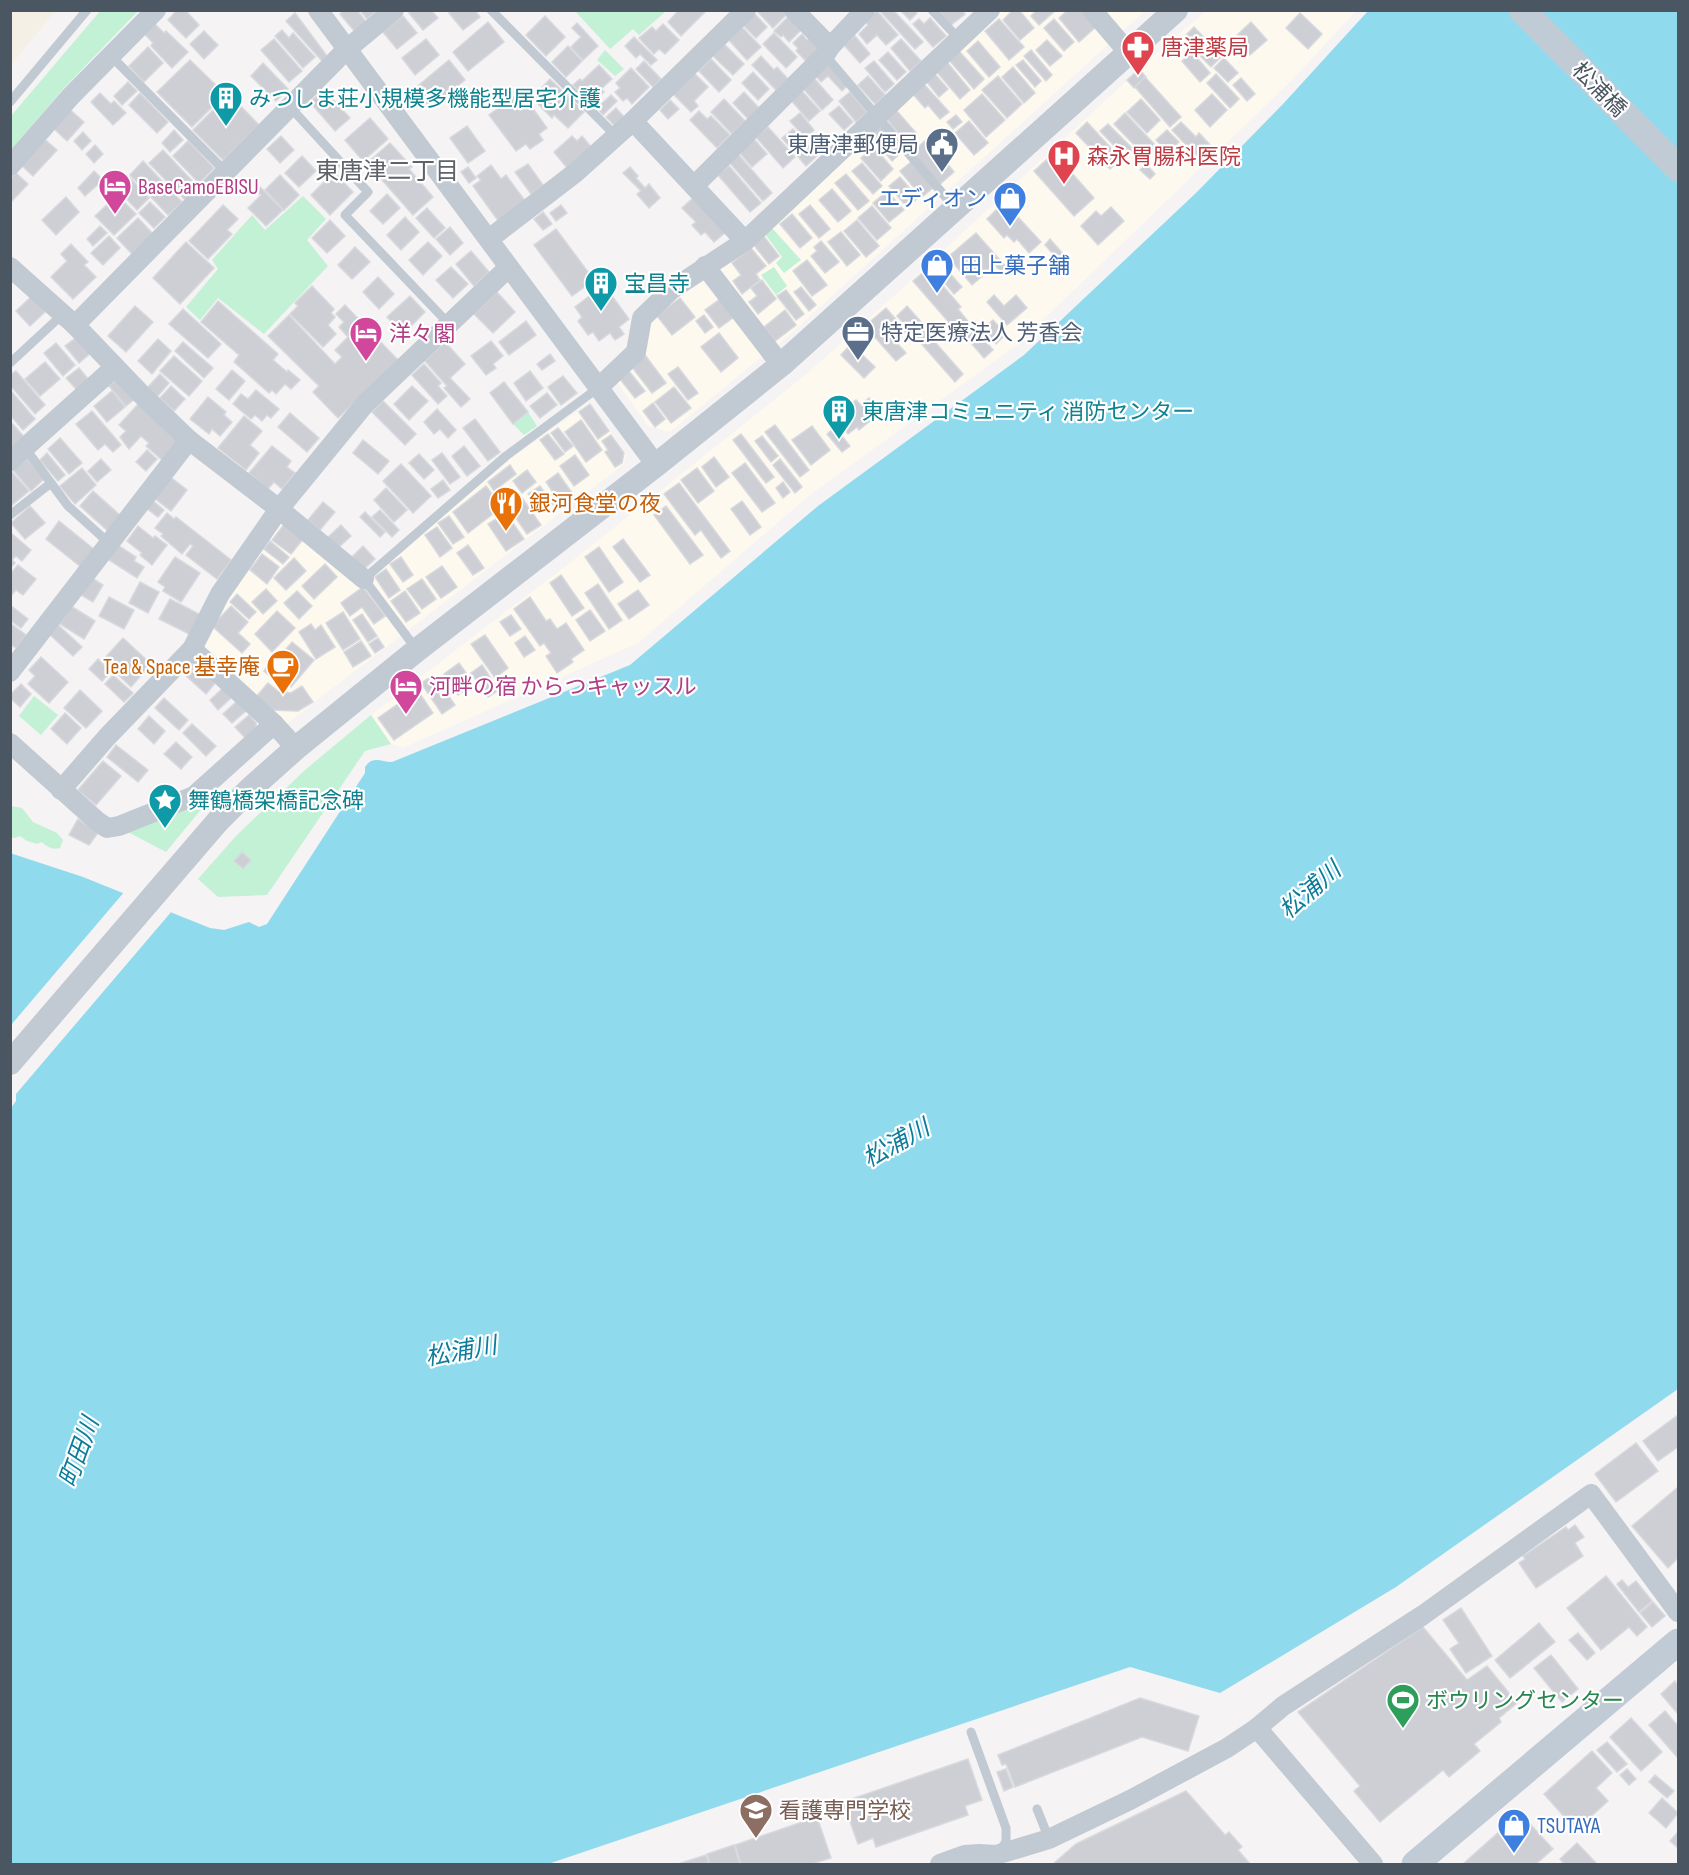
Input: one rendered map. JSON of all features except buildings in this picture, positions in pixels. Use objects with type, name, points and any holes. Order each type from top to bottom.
[{"type":"main road","name":"松浦橋","points":[[1522,10],[1678,168]]},
{"type":"main road","points":[[1414,1864],[1678,1642]]},
{"type":"street","points":[[10,166],[71,96],[156,10]]},
{"type":"street","points":[[318,10],[656,465]]},
{"type":"street","points":[[69,320],[226,172],[346,50],[394,10]]},
{"type":"street","points":[[489,239],[575,173],[633,121],[746,10]]},
{"type":"street","points":[[794,10],[828,51]]},
{"type":"street","points":[[694,186],[866,10]]},
{"type":"street","points":[[598,388],[636,352],[642,318],[671,290],[745,241],[990,10]]},
{"type":"street","points":[[1092,10],[1128,52]]},
{"type":"street","points":[[10,1063],[218,821],[250,789],[296,748],[417,650],[781,365],[1176,10]]},
{"type":"street","points":[[633,121],[745,241]]},
{"type":"street","points":[[705,266],[781,365]]},
{"type":"street","points":[[10,267],[69,320],[189,440],[279,509],[364,579]]},
{"type":"street","points":[[61,790],[107,737],[192,649],[220,594],[279,509],[365,404],[508,268]]},
{"type":"street","points":[[18,454],[115,367]]},
{"type":"street","points":[[10,672],[189,440]]},
{"type":"street","points":[[192,649],[274,724],[296,748]]},
{"type":"street","points":[[10,743],[107,828],[119,826],[194,796],[274,724]]},
{"type":"street","points":[[940,1864],[965,1855],[979,1854],[997,1860],[1049,1839],[1130,1800],[1227,1748],[1257,1728],[1283,1706],[1423,1615],[1591,1494],[1678,1612]]},
{"type":"street","points":[[1257,1728],[1373,1864]]},
{"type":"lane","points":[[10,102],[87,10]]},
{"type":"lane","points":[[491,10],[616,136]]},
{"type":"lane","points":[[932,10],[959,39]]},
{"type":"lane","points":[[828,51],[877,116],[955,208]]},
{"type":"lane","points":[[110,55],[226,172]]},
{"type":"lane","points":[[290,107],[368,192],[345,216],[449,324]]},
{"type":"lane","points":[[10,363],[69,320]]},
{"type":"lane","points":[[417,650],[364,579],[506,456],[598,388]]},
{"type":"lane","points":[[18,454],[51,483],[68,506],[110,544]]},
{"type":"lane","points":[[10,515],[51,483]]},
{"type":"lane","points":[[971,1732],[1006,1828],[1006,1842],[997,1860]]},
{"type":"lane","points":[[1038,1809],[1049,1839]]},
{"type":"shaded area","points":[[998,11],[1145,11],[777,346],[716,265]]},
{"type":"shaded area","points":[[1206,11],[1356,11],[1293,79],[1018,344],[810,495],[638,643],[403,748],[391,744],[371,715],[567,565],[804,376],[905,286],[1161,49]]},
{"type":"shaded area","points":[[704,275],[765,354],[670,432],[648,426],[614,378],[650,314]]},
{"type":"shaded area","points":[[590,402],[626,454],[624,464],[285,725],[199,649],[225,597],[283,517],[363,583],[509,460]]},
{"type":"green space","points":[[101,10],[138,11],[64,88],[11,150],[11,116]]},
{"type":"green space","points":[[578,10],[666,11],[639,35],[633,29],[610,49],[576,12]]},
{"type":"green space","points":[[605,50],[624,69],[615,76],[597,60]]},
{"type":"green space","points":[[303,196],[326,219],[307,240],[328,266],[264,334],[218,298],[200,320],[186,307],[218,269],[212,260],[252,215],[265,230]]},
{"type":"green space","points":[[772,228],[801,260],[784,273],[776,263],[782,257],[765,234]]},
{"type":"green space","points":[[774,267],[787,286],[776,295],[761,275]]},
{"type":"green space","points":[[528,412],[537,426],[524,435],[513,424]]},
{"type":"green space","points":[[34,696],[58,715],[41,735],[19,716]]},
{"type":"green space","points":[[371,715],[391,744],[365,751],[267,895],[218,897],[198,879],[236,836],[305,770]]},
{"type":"green space","points":[[212,796],[166,852],[124,830]]},
{"type":"green space","points":[[11,806],[22,808],[33,822],[57,833],[63,840],[60,848],[50,848],[42,842],[37,844],[20,836],[11,837]]},
{"type":"sand","points":[[10,11],[55,11],[11,65]]},
{"type":"water","points":[[1368,11],[1678,11],[1678,1389],[1396,1587],[1220,1693],[1130,1667],[548,1864],[11,1864],[10,853],[83,877],[210,928],[224,930],[249,922],[259,927],[267,924],[365,773],[368,763],[374,760],[392,762],[630,665],[818,506],[1024,355],[1197,192],[1283,104]]},
{"type":"pier","points":[[125,891],[172,911],[16,1094],[16,1101],[11,1108],[11,1025]]},
{"type":"place","name":"唐津薬局","points":[[1138,76]]},
{"type":"place","name":"みつしま荘小規模多機能型居宅介護","points":[[226,127]]},
{"type":"place","name":"東唐津郵便局","points":[[942,173]]},
{"type":"place","name":"森永胃腸科医院","points":[[1064,185]]},
{"type":"place","name":"BaseCamoEBISU","points":[[115,215]]},
{"type":"place","name":"エディオン","points":[[1010,227]]},
{"type":"place","name":"田上菓子舗","points":[[937,294]]},
{"type":"place","name":"宝昌寺","points":[[601,312]]},
{"type":"place","name":"特定医療法人 芳香会","points":[[858,361]]},
{"type":"place","name":"洋々閣","points":[[366,362]]},
{"type":"place","name":"東唐津コミュニティ 消防センター","points":[[839,440]]},
{"type":"place","name":"銀河食堂の夜","points":[[506,532]]},
{"type":"place","name":"Tea & Space 基幸庵","points":[[283,695]]},
{"type":"place","name":"河畔の宿 からつキャッスル","points":[[406,715]]},
{"type":"place","name":"舞鶴橋架橋記念碑","points":[[165,829]]},
{"type":"place","name":"ボウリングセンター","points":[[1403,1729]]},
{"type":"place","name":"看護専門学校","points":[[756,1839]]},
{"type":"place","name":"TSUTAYA","points":[[1514,1854]]},
{"type":"district","name":"東唐津二丁目","points":[[387,171]]},
{"type":"water label","name":"松浦川","points":[[1310,890]]},
{"type":"water label","name":"松浦川","points":[[896,1143]]},
{"type":"water label","name":"松浦川","points":[[461,1351]]},
{"type":"water label","name":"町田川","points":[[79,1452]]}]
